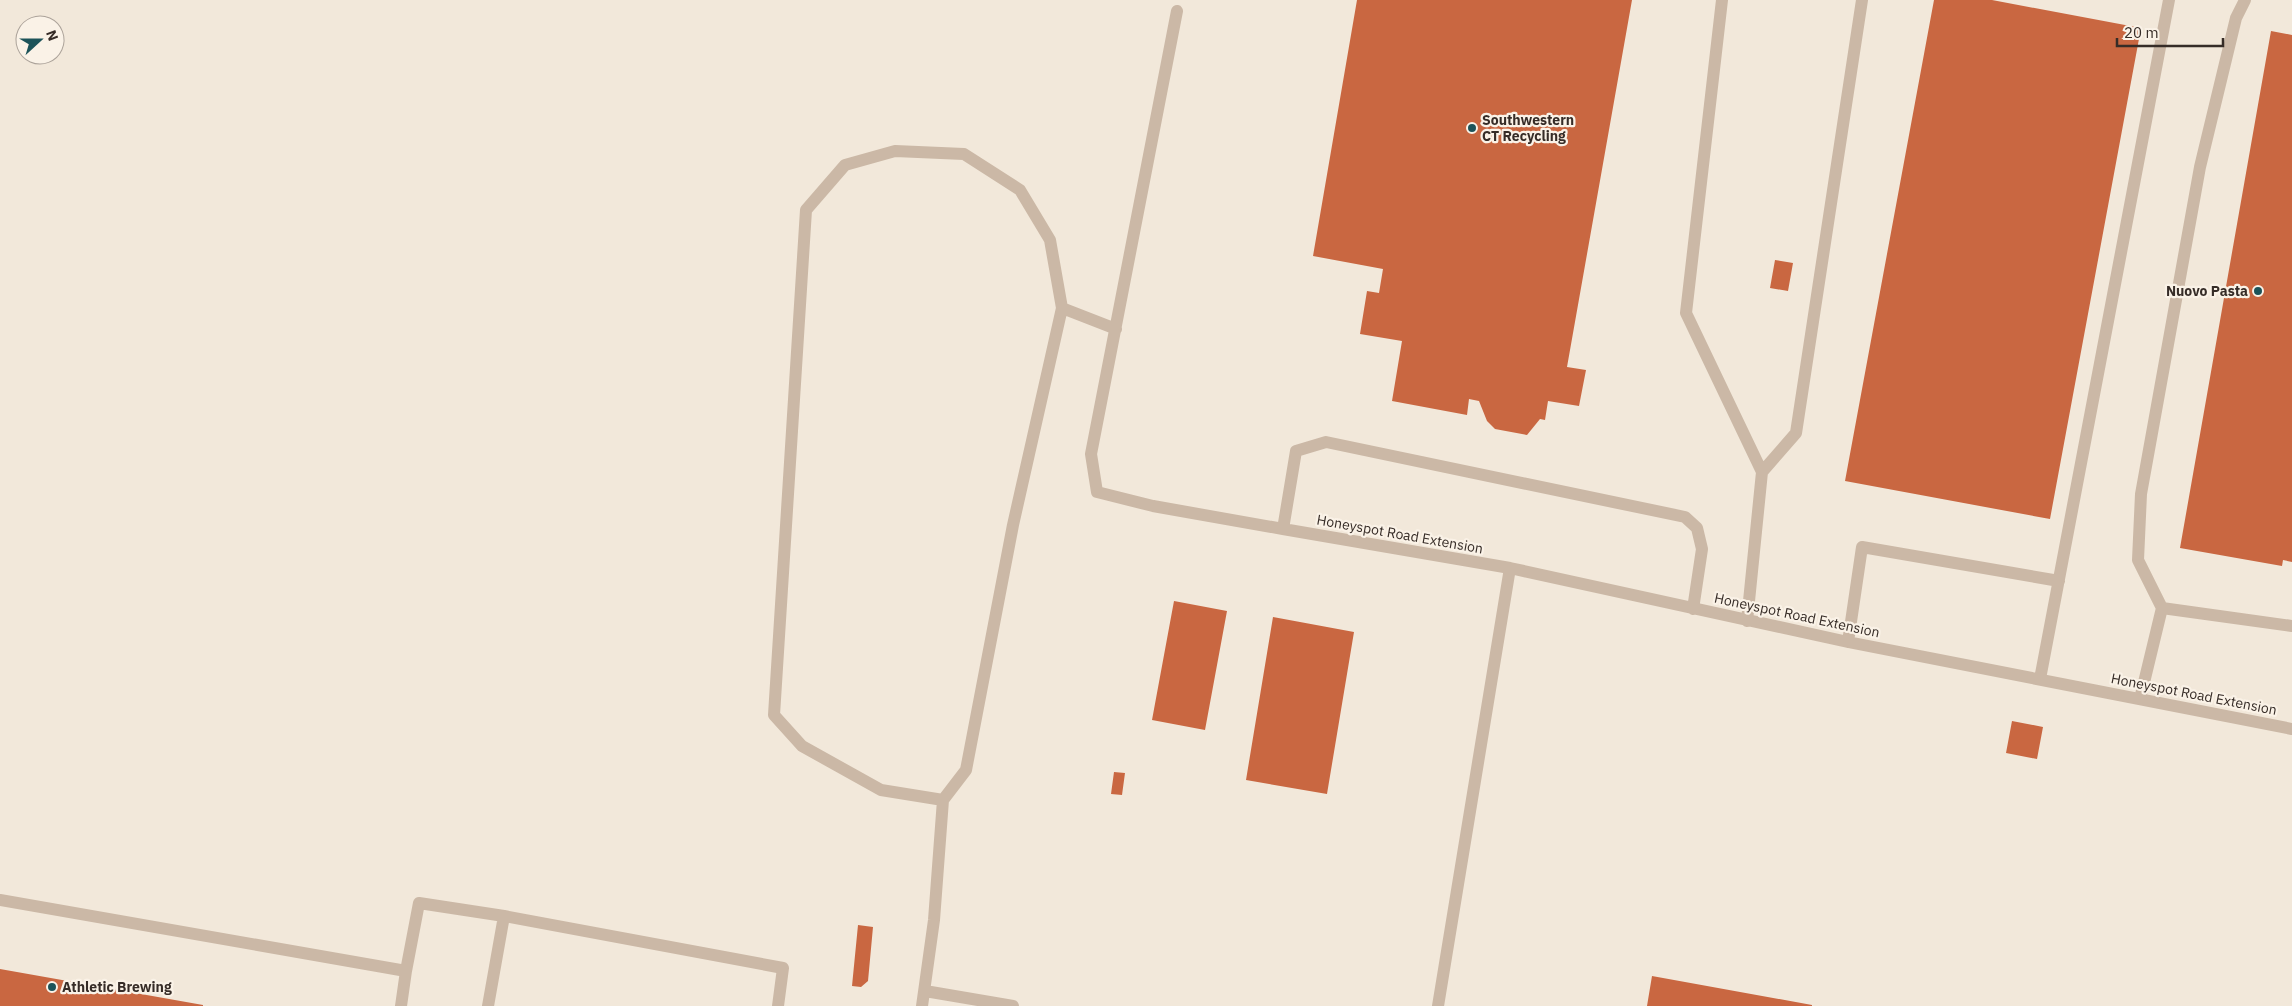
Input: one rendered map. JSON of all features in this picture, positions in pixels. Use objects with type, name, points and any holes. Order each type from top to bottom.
[{"type":"street","points":[[1722,0],[1686,313],[1762,472],[1747,620]]},
{"type":"street","points":[[1762,472],[1796,433],[1862,0]]},
{"type":"street","points":[[2040,679],[2169,0]]},
{"type":"street","points":[[2140,699],[2162,608],[2138,560],[2141,494],[2200,167],[2236,18],[2245,0]]},
{"type":"street","points":[[1062,308],[1116,329],[1177,11]]},
{"type":"street","points":[[922,1006],[934,920],[943,800],[966,770],[1013,525],[1062,308],[1050,240],[1020,190],[964,154],[895,152],[845,165],[806,210],[774,715],[802,746],[881,790],[943,800]]},
{"type":"street","name":"Honeyspot Road Extension","points":[[1116,329],[1092,454],[1097,492],[1153,506],[1510,568],[1848,642],[2292,729]]},
{"type":"street","points":[[1290,531],[1296,451],[1326,442],[1685,517],[1697,528],[1702,549],[1693,608]]},
{"type":"street","points":[[1848,642],[1862,547],[2059,581]]},
{"type":"street","points":[[1438,1006],[1510,568]]},
{"type":"street","points":[[2162,608],[2292,626]]},
{"type":"street","points":[[0,900],[406,971]]},
{"type":"street","points":[[400,1006],[419,903],[504,916],[783,968],[778,1006]]},
{"type":"street","points":[[489,1006],[504,916]]},
{"type":"street","points":[[925,991],[1013,1006]]},
{"type":"building","name":"Southwestern CT Recycling","points":[[1357,0],[1632,0],[1567,367],[1586,370],[1579,406],[1548,401],[1545,420],[1540,419],[1527,435],[1495,429],[1487,421],[1479,401],[1469,399],[1467,415],[1392,401],[1402,341],[1360,334],[1367,291],[1379,293],[1383,269],[1313,256]]},
{"type":"building","points":[[1934,0],[1992,0],[2141,28],[2050,519],[1845,481]]},
{"type":"building","name":"Nuovo Pasta","points":[[2271,31],[2292,35],[2292,562],[2283,560],[2282,566],[2180,548]]},
{"type":"building","points":[[1775,260],[1793,263],[1788,291],[1770,288]]},
{"type":"building","points":[[1174,601],[1227,611],[1205,730],[1152,720]]},
{"type":"building","points":[[1273,617],[1354,632],[1327,794],[1246,780]]},
{"type":"building","points":[[2012,721],[2043,727],[2037,759],[2006,753]]},
{"type":"building","points":[[1114,772],[1125,773],[1122,795],[1111,794]]},
{"type":"building","points":[[858,925],[873,927],[868,981],[861,987],[852,986]]},
{"type":"building","name":"Athletic Brewing","points":[[0,969],[203,1005],[203,1006],[0,1006]]},
{"type":"building","points":[[1652,976],[1812,1005],[1812,1006],[1647,1006]]},
{"type":"place","name":"Southwestern CT Recycling","points":[[1472,128]]},
{"type":"place","name":"Nuovo Pasta","points":[[2258,291]]},
{"type":"place","name":"Athletic Brewing","points":[[52,987]]}]
